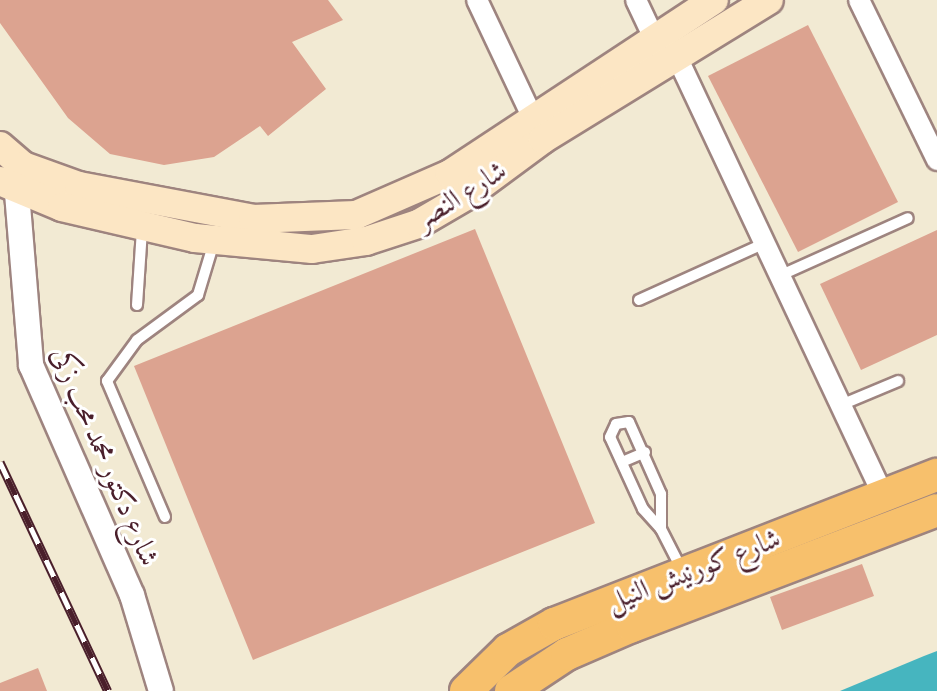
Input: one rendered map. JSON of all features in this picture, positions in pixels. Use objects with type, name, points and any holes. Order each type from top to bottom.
[{"type":"main road","name":"شارع النصر","points":[[13,180],[143,227],[214,240],[312,249],[366,241],[418,224],[654,38],[714,0]]},
{"type":"main road","name":"شارع النصر","points":[[13,180],[79,186],[239,216],[322,220],[420,192],[677,57],[769,0]]},
{"type":"main road","points":[[0,146],[13,180]]},
{"type":"main road","name":"شارع كورنيش النيل","points":[[466,691],[508,650],[554,624],[937,475]]},
{"type":"main road","name":"شارع كورنيش النيل","points":[[511,691],[567,654],[632,626],[937,510]]},
{"type":"street","points":[[477,0],[538,128]]},
{"type":"street","points":[[636,0],[654,38]]},
{"type":"street","points":[[859,0],[937,160]]},
{"type":"street","points":[[677,57],[777,276],[884,496]]},
{"type":"street","name":"شارع دكتور محمد محب زكى","points":[[13,180],[31,365],[132,595],[161,691]]},
{"type":"lane","points":[[777,276],[908,218]]},
{"type":"lane","points":[[137,305],[143,227]]},
{"type":"lane","points":[[165,517],[107,381],[137,340],[198,295],[214,240]]},
{"type":"lane","points":[[639,300],[763,244]]},
{"type":"lane","points":[[840,406],[898,381]]},
{"type":"lane","points":[[661,529],[663,503],[635,426],[616,424],[610,437],[643,509],[661,529],[683,572]]},
{"type":"lane","points":[[622,462],[645,452]]},
{"type":"lane","points":[[643,509],[663,503]]},
{"type":"water","points":[[937,651],[937,691],[840,691],[924,656]]},
{"type":"building","points":[[0,0],[328,0],[343,20],[292,42],[326,89],[268,136],[260,126],[214,157],[164,165],[110,154],[68,118],[0,23]]},
{"type":"building","points":[[808,25],[898,202],[798,252],[708,76]]},
{"type":"building","points":[[475,229],[595,523],[253,660],[134,366]]},
{"type":"building","points":[[937,230],[937,335],[861,370],[820,284]]},
{"type":"building","points":[[862,564],[874,596],[782,630],[770,597]]},
{"type":"building","points":[[38,668],[47,691],[0,691],[0,683]]},
{"type":"railway","points":[[0,462],[108,691]]}]
